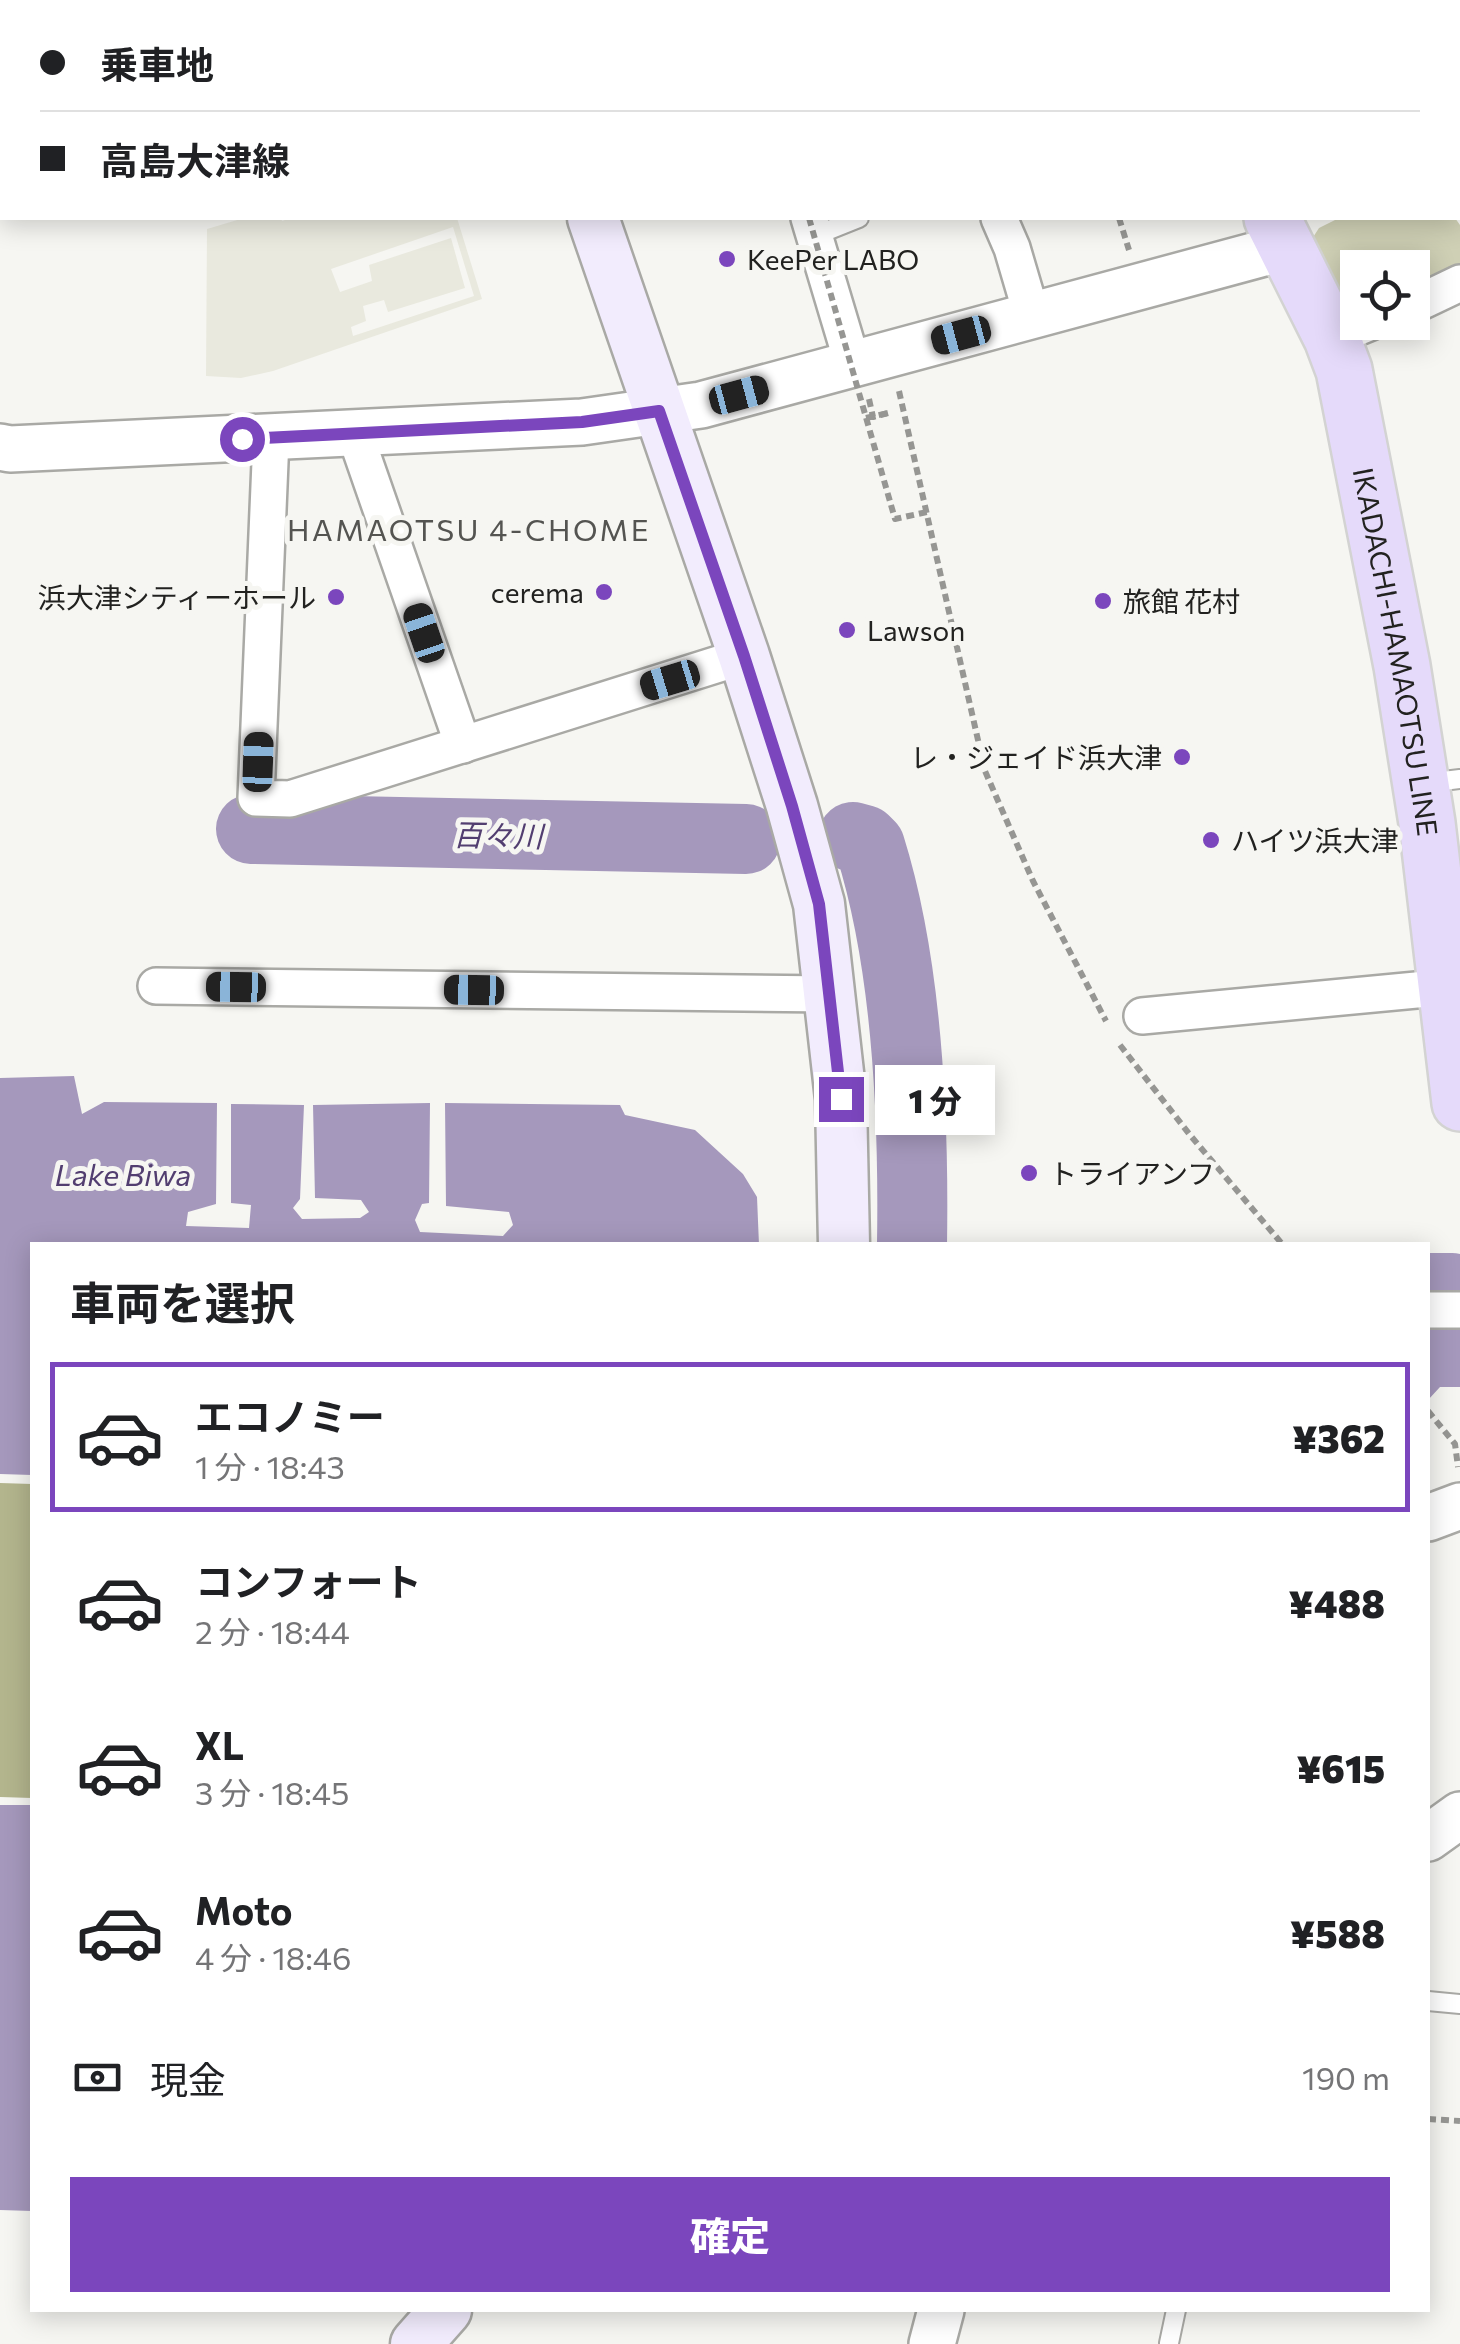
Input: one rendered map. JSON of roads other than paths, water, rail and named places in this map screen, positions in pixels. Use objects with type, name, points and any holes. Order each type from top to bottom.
[{"type":"main road","points":[[593,220],[744,656],[819,904],[841,1099],[844,1242]]},
{"type":"main road","name":"IKADACHI-HAMAOTSU LINE","points":[[1287,227],[1340,312]]},
{"type":"main road","name":"IKADACHI-HAMAOTSU LINE","points":[[1349,340],[1344,370],[1402,666],[1441,782],[1448,987],[1460,1103]]},
{"type":"main road","points":[[416,2344],[444,2312]]},
{"type":"street","points":[[1000,220],[1032,316]]},
{"type":"street","points":[[811,227],[861,380]]},
{"type":"street","points":[[0,447],[582,422],[861,380],[1287,227]]},
{"type":"street","points":[[1430,297],[1460,283]]},
{"type":"street","points":[[355,434],[464,745]]},
{"type":"street","points":[[270,438],[256,798],[290,798],[744,656]]},
{"type":"street","points":[[156,986],[831,994]]},
{"type":"street","points":[[1128,1027],[1448,987]]},
{"type":"street","points":[[1430,1310],[1460,1310]]},
{"type":"street","points":[[1430,1516],[1459,1487]]},
{"type":"street","points":[[1430,1837],[1460,1815]]},
{"type":"street","points":[[932,2344],[941,2312]]},
{"type":"lane","points":[[811,227],[848,220]]},
{"type":"lane","points":[[1430,2001],[1460,2004]]},
{"type":"lane","points":[[1170,2343],[1176,2312]]},
{"type":"water","name":"Lake Biwa","points":[[74,1076],[82,1114],[104,1102],[217,1103],[216,1204],[188,1212],[186,1226],[249,1228],[251,1205],[231,1203],[231,1104],[304,1105],[300,1199],[293,1208],[302,1219],[360,1218],[369,1212],[361,1200],[315,1198],[313,1105],[430,1103],[429,1203],[422,1204],[415,1220],[420,1232],[503,1236],[513,1225],[509,1212],[446,1206],[445,1103],[620,1105],[625,1115],[695,1130],[743,1174],[757,1197],[759,1242],[30,1242],[30,1475],[0,1474],[0,1078]]},
{"type":"water","points":[[1430,1325],[1460,1326],[1460,1387],[1440,1387],[1430,1398]]},
{"type":"water","points":[[0,1805],[30,1805],[30,2211],[0,2210]]},
{"type":"waterway","name":"百々川","points":[[251,829],[746,839]]},
{"type":"waterway","name":"百々川","points":[[853,837],[870,846],[901,992],[910,1095],[912,1242]]},
{"type":"waterway","name":"百々川","points":[[1430,1288],[1452,1288]]},
{"type":"place","name":"KeePer LABO","points":[[727,259]]},
{"type":"place","name":"cerema","points":[[604,592]]},
{"type":"place","name":"浜大津シティーホール","points":[[336,597]]},
{"type":"place","name":"旅館 花村","points":[[1103,601]]},
{"type":"place","name":"Lawson","points":[[847,630]]},
{"type":"place","name":"レ・ジェイド浜大津","points":[[1182,757]]},
{"type":"place","name":"ハイツ浜大津","points":[[1211,840]]},
{"type":"place","name":"トライアンフ","points":[[1029,1173]]},
{"type":"district","name":"HAMAOTSU 4-CHOME","points":[[469,528]]}]
